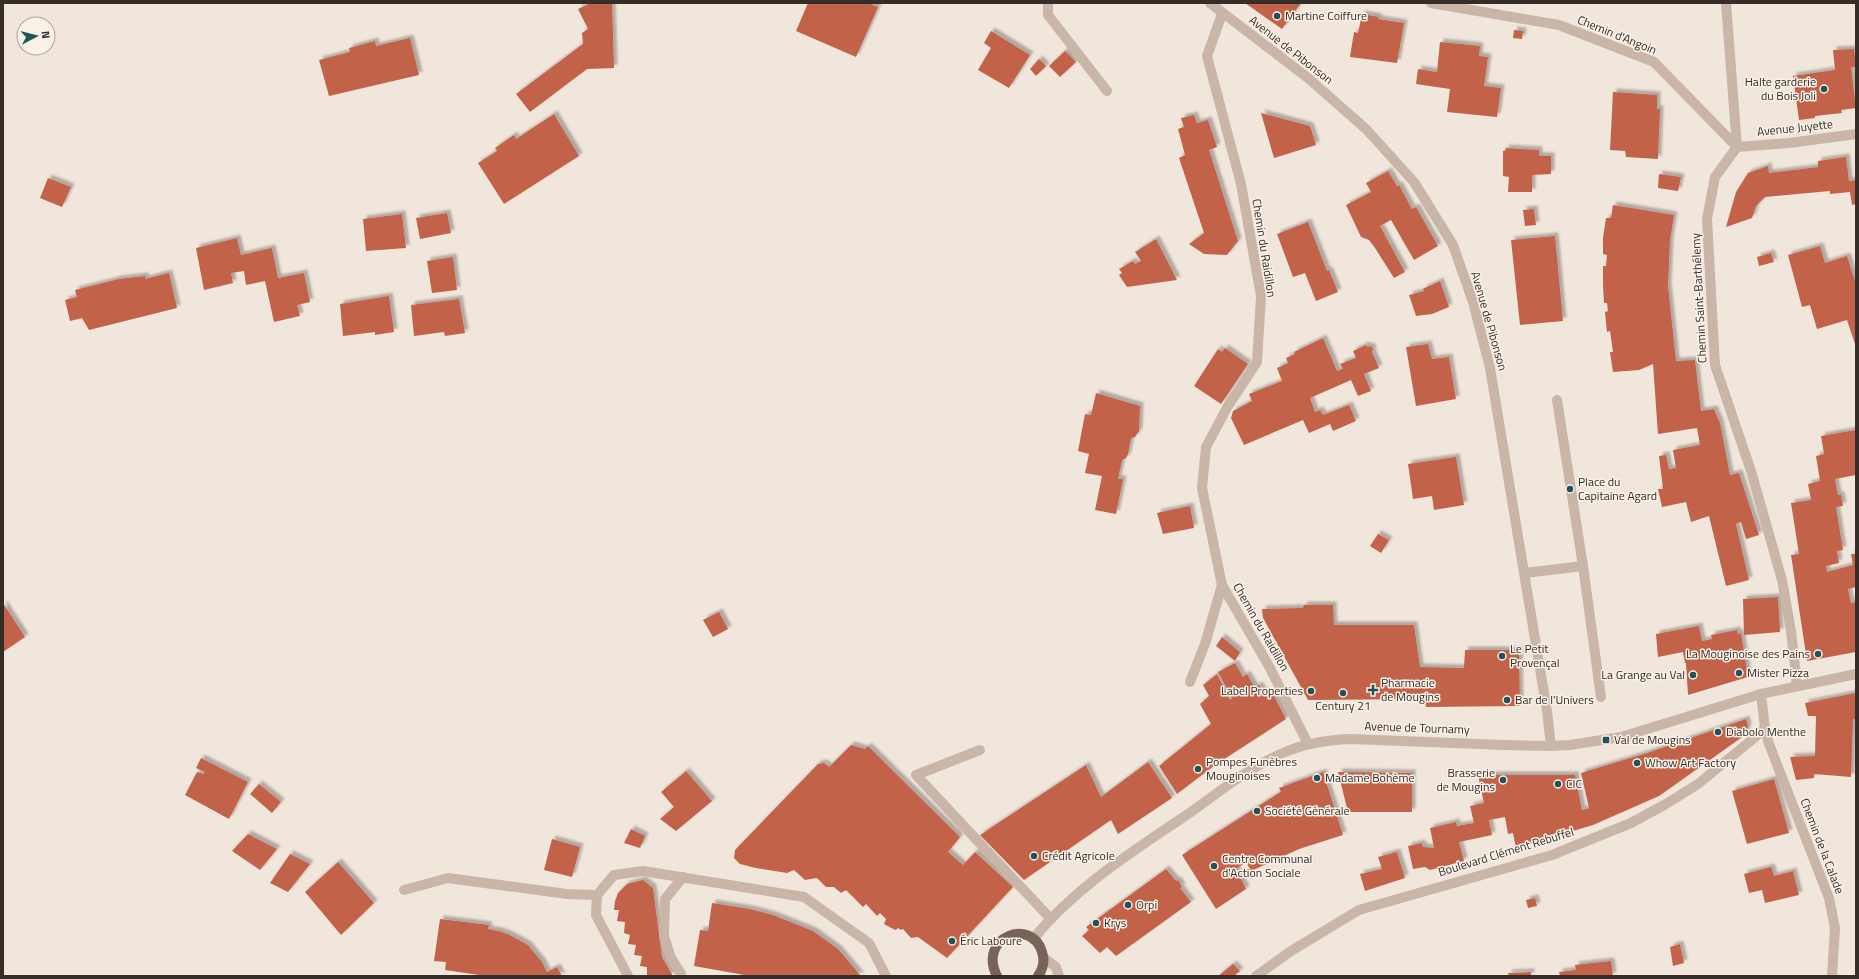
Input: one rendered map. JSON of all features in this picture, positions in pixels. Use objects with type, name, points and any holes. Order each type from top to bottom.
[{"type":"main road","points":[[997,976],[992,961],[993,953],[1002,939],[1017,934],[1033,939],[1039,944],[1044,958],[1043,966],[1038,976]]},
{"type":"street","points":[[1048,3],[1048,15],[1107,91]]},
{"type":"street","name":"Avenue de Pibonson","points":[[1210,3],[1222,14],[1308,78],[1366,129],[1414,182],[1453,246],[1473,302],[1490,368],[1525,573],[1547,711],[1551,746]]},
{"type":"street","name":"Chemin d'Angoin","points":[[1431,3],[1559,25],[1654,62],[1737,147]]},
{"type":"street","points":[[1726,3],[1737,147]]},
{"type":"street","name":"Chemin du Raidillon","points":[[1222,14],[1207,56],[1241,184],[1261,296],[1257,362],[1228,406],[1206,447],[1202,488],[1222,585],[1270,668],[1308,744]]},
{"type":"street","name":"Avenue Juyette","points":[[1737,147],[1789,143],[1856,134]]},
{"type":"street","name":"Chemin Saint-Barthélemy","points":[[1737,147],[1715,177],[1707,219],[1715,364],[1751,471],[1782,580],[1791,631],[1797,685]]},
{"type":"street","points":[[1557,400],[1601,697]]},
{"type":"street","points":[[1525,573],[1582,566]]},
{"type":"street","points":[[1190,682],[1205,644],[1222,585]]},
{"type":"street","name":"Avenue de Tournamy","points":[[1033,939],[1050,918],[1100,874],[1247,773],[1282,753],[1308,744],[1325,740],[1351,739],[1551,746],[1620,737],[1762,694],[1797,685],[1856,674]]},
{"type":"street","points":[[1762,694],[1765,730]]},
{"type":"street","name":"Boulevard Clément Rebuffel","points":[[1256,976],[1291,951],[1359,910],[1552,854],[1631,823],[1698,784],[1765,730]]},
{"type":"street","name":"Chemin de la Calade","points":[[1765,730],[1769,744],[1829,898],[1835,928],[1832,976]]},
{"type":"street","points":[[980,750],[916,775],[1050,918]]},
{"type":"street","points":[[628,976],[596,915],[597,895],[614,875],[643,871],[804,897],[869,943],[886,976]]},
{"type":"street","points":[[681,974],[671,958],[664,936],[665,899],[684,877]]},
{"type":"street","points":[[404,890],[448,878],[567,894],[597,895]]},
{"type":"street","points":[[1044,958],[1056,967],[1059,976]]},
{"type":"building","points":[[591,3],[612,3],[614,68],[587,69],[530,112],[516,94],[583,44],[582,33],[588,29],[578,9]]},
{"type":"building","points":[[808,3],[868,3],[878,7],[856,57],[796,31]]},
{"type":"building","name":"Martine Coiffure","points":[[1245,3],[1301,3],[1282,29]]},
{"type":"building","points":[[1362,14],[1379,17],[1378,19],[1404,23],[1397,63],[1350,57],[1354,32],[1358,33]]},
{"type":"building","points":[[1514,30],[1523,31],[1522,39],[1513,38]]},
{"type":"building","points":[[991,31],[1030,55],[1009,88],[978,70],[991,48],[984,43]]},
{"type":"building","points":[[410,38],[419,75],[329,96],[319,60],[350,52],[349,48],[375,41],[376,46]]},
{"type":"building","points":[[1440,42],[1480,46],[1479,56],[1488,57],[1484,86],[1501,88],[1497,117],[1447,112],[1450,89],[1416,84],[1418,69],[1437,72]]},
{"type":"building","name":"Halte garderie du Bois Joli","points":[[1854,49],[1856,67],[1851,67],[1856,108],[1841,110],[1842,113],[1815,116],[1815,118],[1799,120],[1793,76],[1835,70],[1833,50]]},
{"type":"building","points":[[1065,51],[1076,62],[1060,77],[1049,66]]},
{"type":"building","points":[[1039,59],[1046,66],[1036,76],[1030,69]]},
{"type":"building","points":[[1613,92],[1657,95],[1657,109],[1660,109],[1658,159],[1626,157],[1625,151],[1610,150]]},
{"type":"building","points":[[1261,113],[1310,126],[1316,145],[1274,158]]},
{"type":"building","points":[[554,114],[579,156],[504,204],[478,163],[497,151],[495,148],[514,135],[516,139]]},
{"type":"building","points":[[1194,115],[1197,123],[1208,120],[1217,147],[1209,150],[1238,241],[1227,255],[1204,254],[1189,244],[1204,233],[1179,158],[1185,155],[1178,129],[1184,127],[1181,118]]},
{"type":"building","points":[[1505,148],[1539,150],[1539,156],[1551,156],[1551,174],[1532,175],[1532,192],[1508,192],[1509,177],[1503,176],[1503,151],[1506,150]]},
{"type":"building","points":[[1846,157],[1849,181],[1856,180],[1856,204],[1852,205],[1850,192],[1830,194],[1830,191],[1765,197],[1756,206],[1752,218],[1726,227],[1736,192],[1748,173],[1768,166],[1769,173],[1818,167],[1818,161]]},
{"type":"building","points":[[1388,171],[1397,186],[1399,185],[1412,209],[1416,207],[1438,246],[1414,260],[1391,220],[1380,226],[1405,272],[1394,278],[1369,240],[1361,237],[1346,205],[1371,192],[1366,183]]},
{"type":"building","points":[[1659,174],[1681,177],[1678,191],[1658,188]]},
{"type":"building","points":[[48,178],[71,187],[62,207],[40,198]]},
{"type":"building","points":[[1613,205],[1674,215],[1670,240],[1668,286],[1676,361],[1695,360],[1701,411],[1714,409],[1720,423],[1730,475],[1739,473],[1759,535],[1746,539],[1741,522],[1736,524],[1749,580],[1726,586],[1709,516],[1691,522],[1686,502],[1662,507],[1658,489],[1663,489],[1659,456],[1666,455],[1669,469],[1676,468],[1673,450],[1700,445],[1697,428],[1658,434],[1653,364],[1639,370],[1613,372],[1610,352],[1613,352],[1610,331],[1607,332],[1605,312],[1608,311],[1607,303],[1604,303],[1603,266],[1606,266],[1607,255],[1603,254],[1603,238],[1606,218],[1611,218]]},
{"type":"building","points":[[1534,209],[1536,225],[1525,226],[1523,210]]},
{"type":"building","points":[[447,213],[451,233],[420,239],[416,218]]},
{"type":"building","points":[[402,214],[406,248],[366,251],[363,219]]},
{"type":"building","points":[[1308,222],[1327,271],[1329,270],[1338,292],[1316,301],[1305,273],[1293,277],[1277,234]]},
{"type":"building","points":[[1555,236],[1563,321],[1520,325],[1511,240]]},
{"type":"building","points":[[237,238],[241,255],[272,248],[278,278],[304,273],[310,302],[297,305],[300,316],[274,322],[265,281],[246,285],[244,271],[231,273],[233,283],[204,290],[196,248]]},
{"type":"building","points":[[1156,239],[1177,280],[1127,287],[1119,275],[1122,273],[1119,269],[1133,261],[1135,264],[1141,261],[1135,252]]},
{"type":"building","points":[[1820,246],[1825,263],[1847,256],[1856,284],[1856,347],[1847,320],[1817,329],[1810,305],[1802,307],[1788,255]]},
{"type":"building","points":[[1771,253],[1774,262],[1759,266],[1757,257]]},
{"type":"building","points":[[453,257],[457,290],[432,293],[427,261]]},
{"type":"building","points":[[169,273],[177,308],[89,330],[82,318],[70,321],[65,300],[77,297],[75,290],[119,279],[145,276],[145,279]]},
{"type":"building","points":[[1440,281],[1449,307],[1432,314],[1416,316],[1409,295],[1424,291],[1423,289]]},
{"type":"building","points":[[389,296],[394,332],[375,335],[375,332],[343,336],[340,304]]},
{"type":"building","points":[[459,299],[465,333],[445,336],[444,332],[414,336],[411,305]]},
{"type":"building","points":[[1323,338],[1337,371],[1343,369],[1340,364],[1356,358],[1353,351],[1366,345],[1367,347],[1371,346],[1373,349],[1372,352],[1379,368],[1364,374],[1371,391],[1358,396],[1351,380],[1310,398],[1315,412],[1320,410],[1323,415],[1349,405],[1356,421],[1333,431],[1330,424],[1309,433],[1303,420],[1244,445],[1231,418],[1233,411],[1252,401],[1249,394],[1282,381],[1277,368],[1288,363],[1286,358],[1295,354],[1294,352]]},
{"type":"building","points":[[1428,344],[1432,359],[1449,357],[1456,399],[1416,406],[1406,347]]},
{"type":"building","points":[[1225,348],[1248,364],[1221,404],[1194,386],[1218,349],[1222,352]]},
{"type":"building","points":[[1096,393],[1140,406],[1139,431],[1135,437],[1131,438],[1128,454],[1126,458],[1122,460],[1118,479],[1123,479],[1116,514],[1095,510],[1102,476],[1085,473],[1089,454],[1078,451],[1085,414],[1091,415]]},
{"type":"building","points":[[1856,430],[1856,475],[1835,479],[1838,495],[1841,495],[1843,506],[1836,507],[1843,550],[1837,551],[1839,563],[1826,566],[1827,572],[1853,565],[1851,554],[1856,554],[1856,587],[1848,589],[1851,603],[1856,602],[1856,652],[1807,661],[1791,555],[1799,554],[1791,503],[1811,500],[1808,484],[1820,481],[1816,456],[1824,454],[1821,436]]},
{"type":"building","points":[[1456,457],[1464,505],[1434,510],[1432,496],[1413,499],[1408,464]]},
{"type":"building","points":[[1190,506],[1194,528],[1163,534],[1157,513]]},
{"type":"building","points":[[1378,534],[1389,540],[1381,553],[1370,546]]},
{"type":"building","points":[[1778,597],[1780,632],[1744,635],[1743,599]]},
{"type":"building","points":[[3,603],[25,637],[3,652]]},
{"type":"building","points":[[1304,605],[1333,605],[1334,625],[1414,625],[1420,667],[1464,668],[1465,650],[1519,650],[1520,706],[1426,707],[1425,699],[1308,700],[1263,618],[1262,609],[1303,608]]},
{"type":"building","points":[[719,612],[728,629],[713,637],[703,620]]},
{"type":"building","points":[[1699,626],[1702,641],[1712,639],[1711,635],[1737,630],[1738,634],[1741,633],[1748,677],[1688,695],[1686,663],[1683,652],[1658,657],[1656,634]]},
{"type":"building","points":[[1222,637],[1240,652],[1235,661],[1216,646]]},
{"type":"building","points":[[1235,663],[1243,677],[1247,674],[1255,688],[1259,685],[1267,697],[1273,694],[1286,719],[1215,765],[1177,794],[1159,766],[1211,724],[1200,704],[1209,696],[1203,685],[1217,674],[1230,700],[1232,698],[1218,672]]},
{"type":"building","points":[[1856,693],[1856,720],[1853,719],[1851,777],[1814,774],[1814,778],[1796,780],[1790,757],[1815,756],[1816,716],[1808,716],[1805,703]]},
{"type":"building","points":[[1746,719],[1748,726],[1745,735],[1659,796],[1593,825],[1516,848],[1513,833],[1508,834],[1505,817],[1489,820],[1492,835],[1459,842],[1464,861],[1430,870],[1425,867],[1413,869],[1408,846],[1422,843],[1423,847],[1434,848],[1430,828],[1456,822],[1457,826],[1474,823],[1470,806],[1484,803],[1478,775],[1575,775],[1582,810],[1589,808],[1581,773],[1647,753]]},
{"type":"building","points":[[851,745],[865,749],[868,746],[960,837],[948,852],[963,865],[975,852],[1013,887],[947,958],[918,937],[911,938],[903,929],[900,930],[899,928],[895,930],[884,924],[886,919],[880,913],[877,916],[866,904],[863,907],[846,890],[841,893],[834,887],[826,887],[817,878],[805,880],[794,870],[787,873],[756,868],[740,864],[734,858],[735,850],[818,764],[824,763],[829,767]]},
{"type":"building","points":[[201,758],[248,782],[229,819],[185,795],[197,772],[203,774],[205,772],[196,768]]},
{"type":"building","points":[[1148,762],[1172,798],[1118,834],[1111,820],[1024,880],[980,835],[1086,765],[1101,797]]},
{"type":"building","points":[[686,771],[712,801],[676,831],[660,819],[674,807],[661,792]]},
{"type":"building","points":[[1323,772],[1343,835],[1299,849],[1251,871],[1246,862],[1236,869],[1246,889],[1216,909],[1182,855],[1281,792],[1279,788]]},
{"type":"building","points":[[1338,772],[1412,773],[1412,812],[1348,812]]},
{"type":"building","points":[[1774,779],[1789,833],[1747,844],[1732,791]]},
{"type":"building","points":[[259,784],[281,802],[272,813],[250,794]]},
{"type":"building","points":[[631,829],[645,836],[640,848],[624,843]]},
{"type":"building","points":[[248,834],[277,849],[260,870],[232,851]]},
{"type":"building","points":[[552,839],[580,847],[572,877],[544,870]]},
{"type":"building","points":[[1397,852],[1405,878],[1365,891],[1360,874],[1382,869],[1378,857]]},
{"type":"building","points":[[290,854],[310,864],[288,892],[270,883]]},
{"type":"building","points":[[338,862],[374,903],[341,935],[305,892]]},
{"type":"building","points":[[1771,867],[1774,876],[1793,871],[1799,895],[1765,903],[1762,890],[1749,893],[1744,874]]},
{"type":"building","points":[[1166,869],[1176,881],[1178,880],[1182,887],[1180,888],[1191,902],[1116,956],[1107,947],[1100,953],[1082,936],[1089,930],[1086,927]]},
{"type":"building","points":[[643,880],[653,888],[662,957],[673,976],[647,976],[647,967],[640,966],[642,956],[634,955],[636,945],[628,944],[630,935],[624,933],[625,922],[617,921],[619,910],[614,910],[618,893],[627,884]]},
{"type":"building","points":[[1535,898],[1537,906],[1528,908],[1526,900]]},
{"type":"building","points":[[712,903],[750,909],[773,915],[813,931],[838,949],[861,976],[750,976],[694,966],[700,930],[708,931]]},
{"type":"building","points":[[440,919],[489,925],[488,929],[510,935],[528,945],[542,962],[547,972],[557,967],[562,976],[486,976],[445,970],[446,962],[434,961]]},
{"type":"building","points":[[1680,944],[1684,963],[1673,966],[1670,947]]},
{"type":"building","points":[[1611,961],[1613,976],[1560,976],[1559,972],[1576,970],[1575,965]]},
{"type":"building","points":[[1233,964],[1240,971],[1234,976],[1218,976]]},
{"type":"building","points":[[1531,972],[1531,976],[1509,976],[1508,973]]},
{"type":"place","name":"Martine Coiffure","points":[[1277,16]]},
{"type":"place","name":"Halte garderie du Bois Joli","points":[[1824,89]]},
{"type":"place","name":"Place du Capitaine Agard","points":[[1570,489]]},
{"type":"place","name":"La Mouginoise des Pains","points":[[1818,654]]},
{"type":"place","name":"Le Petit Provençal","points":[[1502,656]]},
{"type":"place","name":"Mister Pizza","points":[[1739,673]]},
{"type":"place","name":"La Grange au Val","points":[[1693,675]]},
{"type":"place","name":"Pharmacie de Mougins","points":[[1373,690]]},
{"type":"place","name":"Label Properties","points":[[1311,691]]},
{"type":"place","name":"Century 21","points":[[1343,693]]},
{"type":"place","name":"Bar de l'Univers","points":[[1507,700]]},
{"type":"place","name":"Diabolo Menthe","points":[[1718,732]]},
{"type":"place","name":"Val de Mougins","points":[[1606,740]]},
{"type":"place","name":"Whow Art Factory","points":[[1637,763]]},
{"type":"place","name":"Pompes Funèbres Mouginoises","points":[[1198,769]]},
{"type":"place","name":"Madame Bohème","points":[[1317,778]]},
{"type":"place","name":"Brasserie de Mougins","points":[[1503,780]]},
{"type":"place","name":"CIC","points":[[1558,784]]},
{"type":"place","name":"Société Générale","points":[[1257,811]]},
{"type":"place","name":"Crédit Agricole","points":[[1034,856]]},
{"type":"place","name":"Centre Communal d'Action Sociale","points":[[1214,866]]},
{"type":"place","name":"Orpi","points":[[1128,905]]},
{"type":"place","name":"Krys","points":[[1096,923]]},
{"type":"place","name":"Éric Laboure","points":[[952,941]]}]
